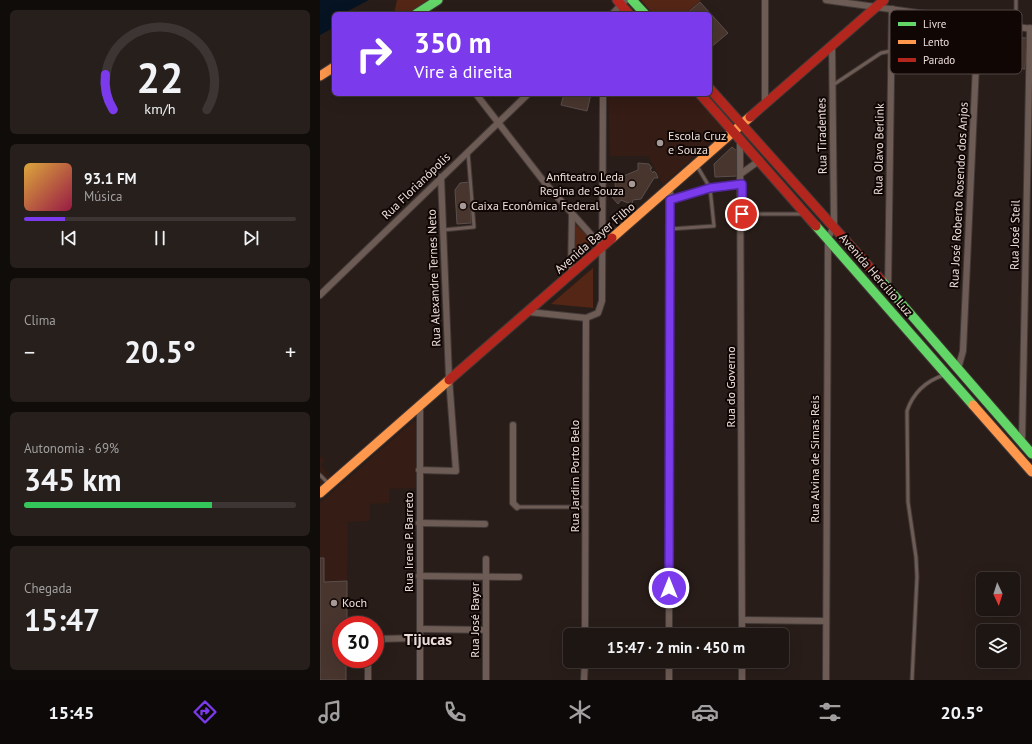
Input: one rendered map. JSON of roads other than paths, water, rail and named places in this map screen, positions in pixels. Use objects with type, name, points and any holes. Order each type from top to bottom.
[{"type":"street","points":[[419,12],[438,0]]},
{"type":"street","points":[[632,0],[643,12]]},
{"type":"street","points":[[765,0],[765,103]]},
{"type":"street","points":[[826,0],[875,3],[899,10]]},
{"type":"street","name":"Avenida Bayer Filho","points":[[320,493],[449,378],[529,312],[734,132],[832,45],[875,3],[884,0]]},
{"type":"street","points":[[614,12],[621,2],[628,12]]},
{"type":"street","name":"Rua José Steil","points":[[1022,442],[1031,29]]},
{"type":"street","name":"Rua Tiradentes","points":[[832,45],[834,226]]},
{"type":"street","points":[[320,76],[332,68]]},
{"type":"street","name":"Rua Olavo Berlink","points":[[888,289],[891,74]]},
{"type":"street","name":"Rua José Roberto Rosendo dos Anjos","points":[[958,369],[963,351],[976,74]]},
{"type":"street","name":"Avenida Hercílio Luz","points":[[712,91],[834,226],[1032,454]]},
{"type":"street","points":[[478,96],[498,123],[602,248]]},
{"type":"street","name":"Rua Florianópolis","points":[[320,295],[526,96]]},
{"type":"street","points":[[529,312],[586,318],[598,313],[602,300],[603,96]]},
{"type":"street","name":"Avenida Hercílio Luz","points":[[702,96],[760,160],[1032,472]]},
{"type":"street","name":"Rua do Governo","points":[[740,139],[742,173],[742,628]]},
{"type":"street","points":[[742,173],[760,160]]},
{"type":"street","name":"Rua Alexandre Ternes Neto","points":[[420,470],[456,471],[449,378],[441,177]]},
{"type":"street","points":[[669,628],[670,188]]},
{"type":"street","points":[[571,275],[572,213]]},
{"type":"street","points":[[828,238],[834,226]]},
{"type":"street","name":"Rua Alvina de Simas Reis","points":[[826,680],[825,621],[828,238]]},
{"type":"street","name":"Rua Jardim Porto Belo","points":[[585,628],[586,318]]},
{"type":"street","name":"Rua Irene P. Barreto","points":[[420,404],[420,680]]},
{"type":"street","points":[[513,425],[513,504],[517,507]]},
{"type":"street","points":[[420,523],[486,524]]},
{"type":"street","name":"Rua José Bayer","points":[[486,559],[486,680]]},
{"type":"street","points":[[419,576],[519,577]]},
{"type":"street","points":[[742,620],[825,621]]},
{"type":"street","points":[[420,629],[486,630]]},
{"type":"street","points":[[384,639],[420,638]]},
{"type":"street","points":[[368,668],[368,680]]},
{"type":"street","points":[[584,668],[584,680]]},
{"type":"street","points":[[669,668],[669,680]]},
{"type":"street","points":[[742,668],[742,680]]},
{"type":"lane","points":[[832,86],[881,53],[890,51]]},
{"type":"lane","points":[[443,230],[474,227],[468,152]]},
{"type":"lane","points":[[670,229],[714,226],[710,188],[696,165]]},
{"type":"lane","points":[[670,200],[710,188],[742,184]]},
{"type":"lane","points":[[742,214],[806,214]]},
{"type":"lane","points":[[912,680],[917,577],[916,557],[908,502],[907,411],[910,400],[930,380],[946,374]]},
{"type":"lane","points":[[320,475],[329,484]]},
{"type":"lane","points":[[517,507],[586,507]]},
{"type":"water","points":[[320,0],[369,0],[344,12],[332,12],[332,29],[320,35]]},
{"type":"place","name":"Escola Cruz e Souza","points":[[660,143]]},
{"type":"place","name":"Anfiteatro Leda Regina de Souza","points":[[632,184]]},
{"type":"place","name":"Caixa Econômica Federal","points":[[463,206]]},
{"type":"place","name":"Koch","points":[[334,603]]},
{"type":"district","name":"Tijucas","points":[[428,639]]}]
